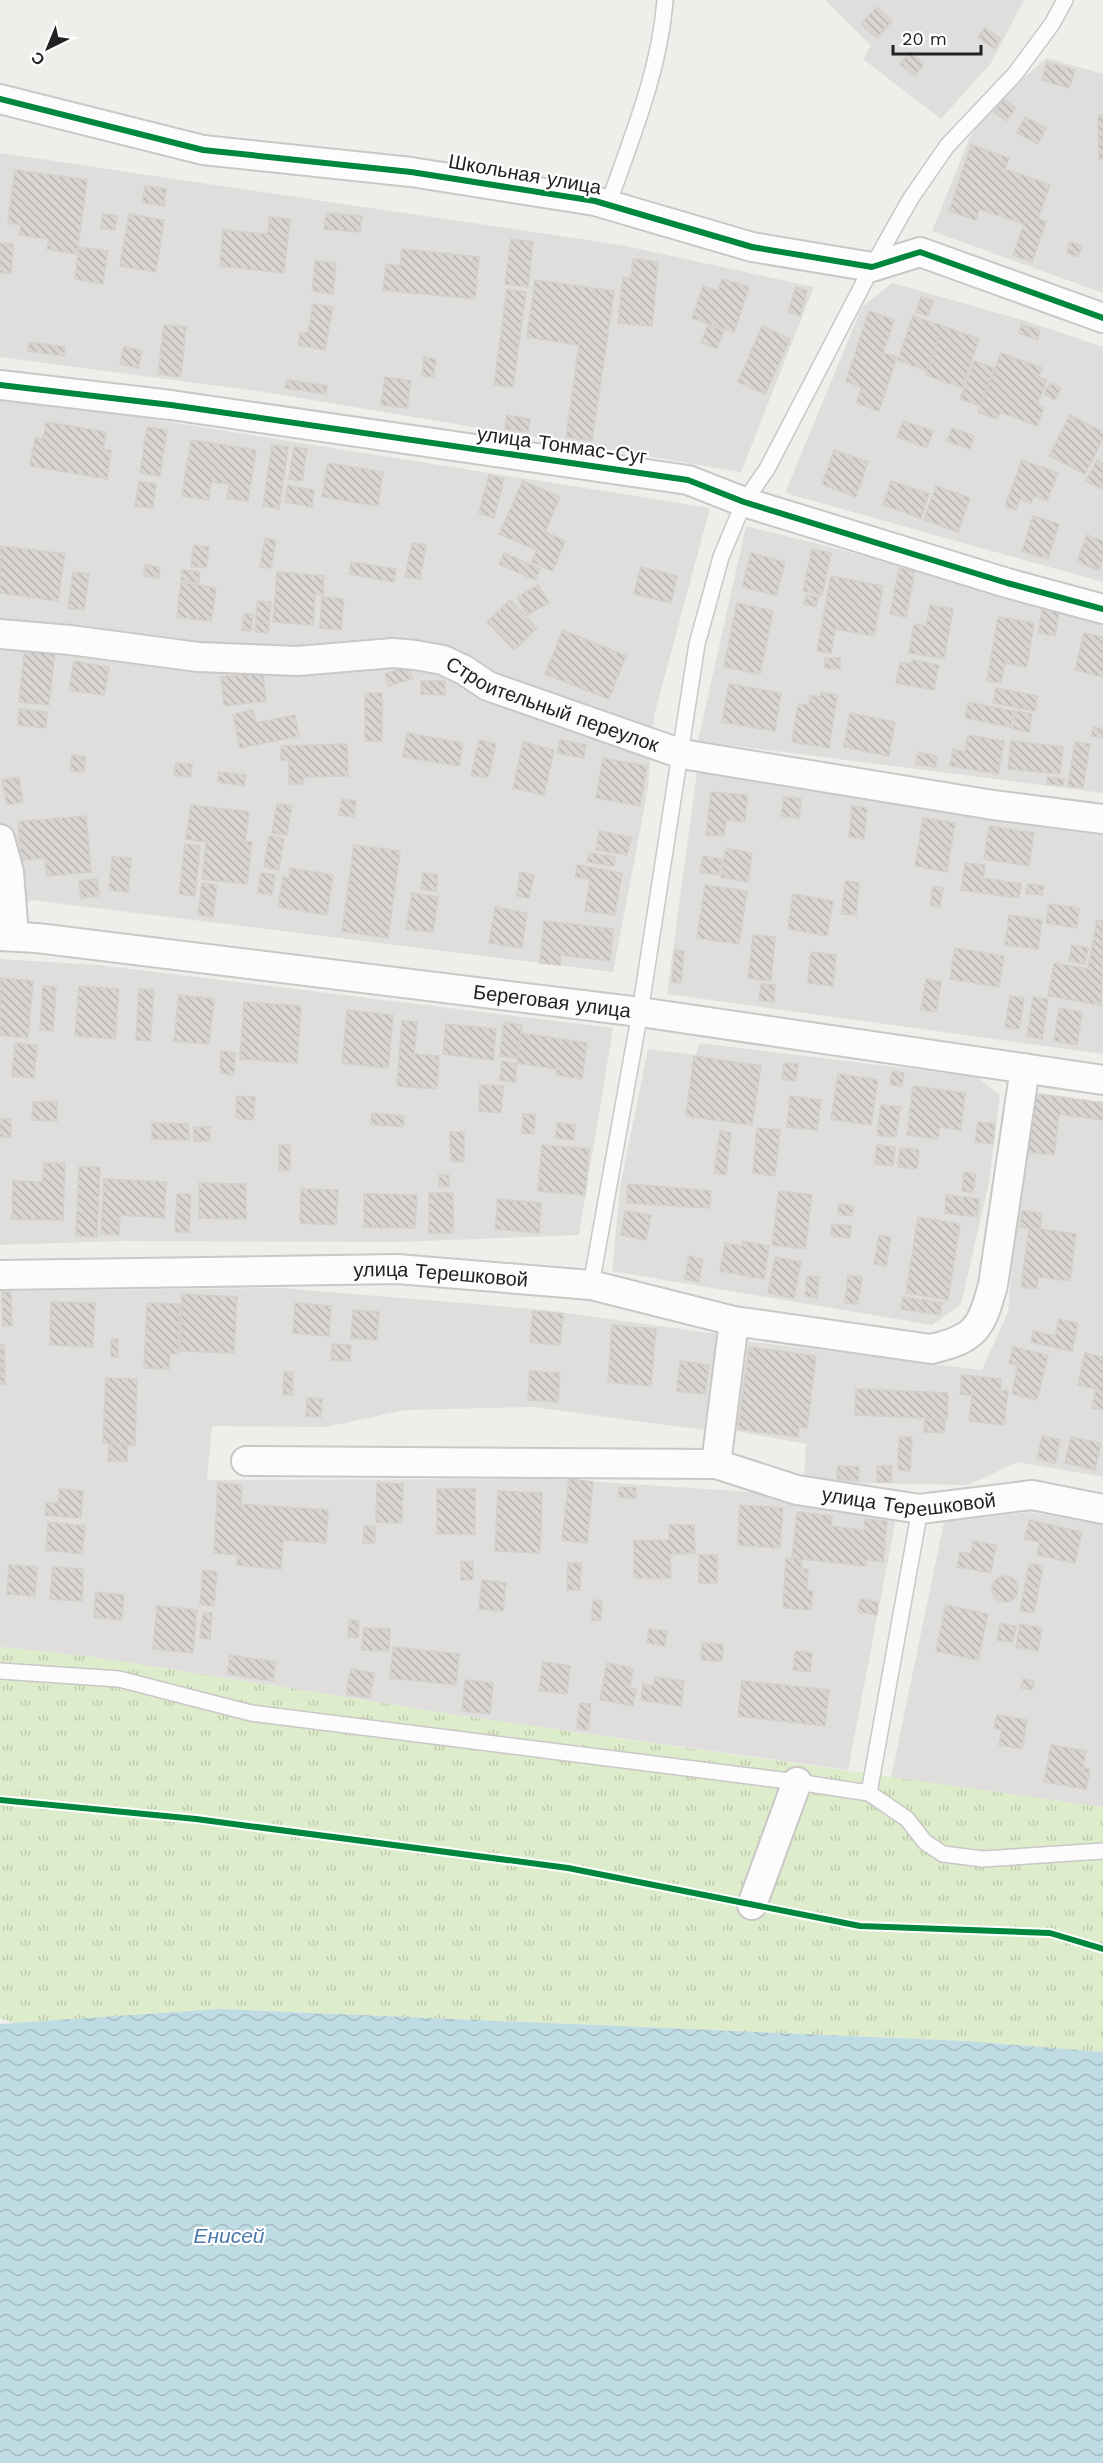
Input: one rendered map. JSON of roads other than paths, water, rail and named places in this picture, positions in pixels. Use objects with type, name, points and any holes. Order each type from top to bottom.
[{"type":"street","name":"Школьная улица","points":[[0,99],[203,150],[411,172],[608,205],[752,247],[872,267],[920,252],[1103,318]]},
{"type":"street","name":"улица Тонмас-Суг","points":[[0,385],[171,405],[688,480],[744,502],[1007,583],[1103,609]]},
{"type":"street","name":"Строительный переулок","points":[[0,634],[70,640],[198,657],[297,661],[393,653],[424,656],[443,660],[464,670],[488,686],[682,754],[993,805],[1103,819]]},
{"type":"street","points":[[0,839],[9,872],[7,936]]},
{"type":"street","name":"Береговая улица","points":[[7,936],[640,1011],[1103,1080]]},
{"type":"street","name":"улица Терешковой","points":[[0,1275],[397,1269],[591,1285],[734,1321],[931,1349],[958,1343],[975,1329],[986,1309],[993,1285],[1025,1068]]},
{"type":"street","points":[[716,1464],[734,1321]]},
{"type":"street","name":"улица Терешковой","points":[[246,1461],[716,1464],[797,1490],[920,1509],[1032,1495],[1103,1509]]},
{"type":"street","points":[[752,1905],[797,1782]]},
{"type":"lane","points":[[608,205],[643,104],[663,29],[664,0]]},
{"type":"lane","points":[[591,1285],[640,1011],[682,754],[697,644],[721,557],[744,502],[767,469],[872,267],[911,198],[947,146],[1015,74],[1052,24],[1065,0]]},
{"type":"lane","points":[[869,1794],[920,1509]]},
{"type":"lane","points":[[0,1671],[119,1679],[251,1713],[797,1782],[869,1794],[906,1819],[925,1842],[943,1854],[983,1859],[1103,1851]]},
{"type":"water","name":"Енисей","points":[[220,2009],[965,2041],[1103,2052],[1103,2463],[0,2463],[0,2024]]}]
